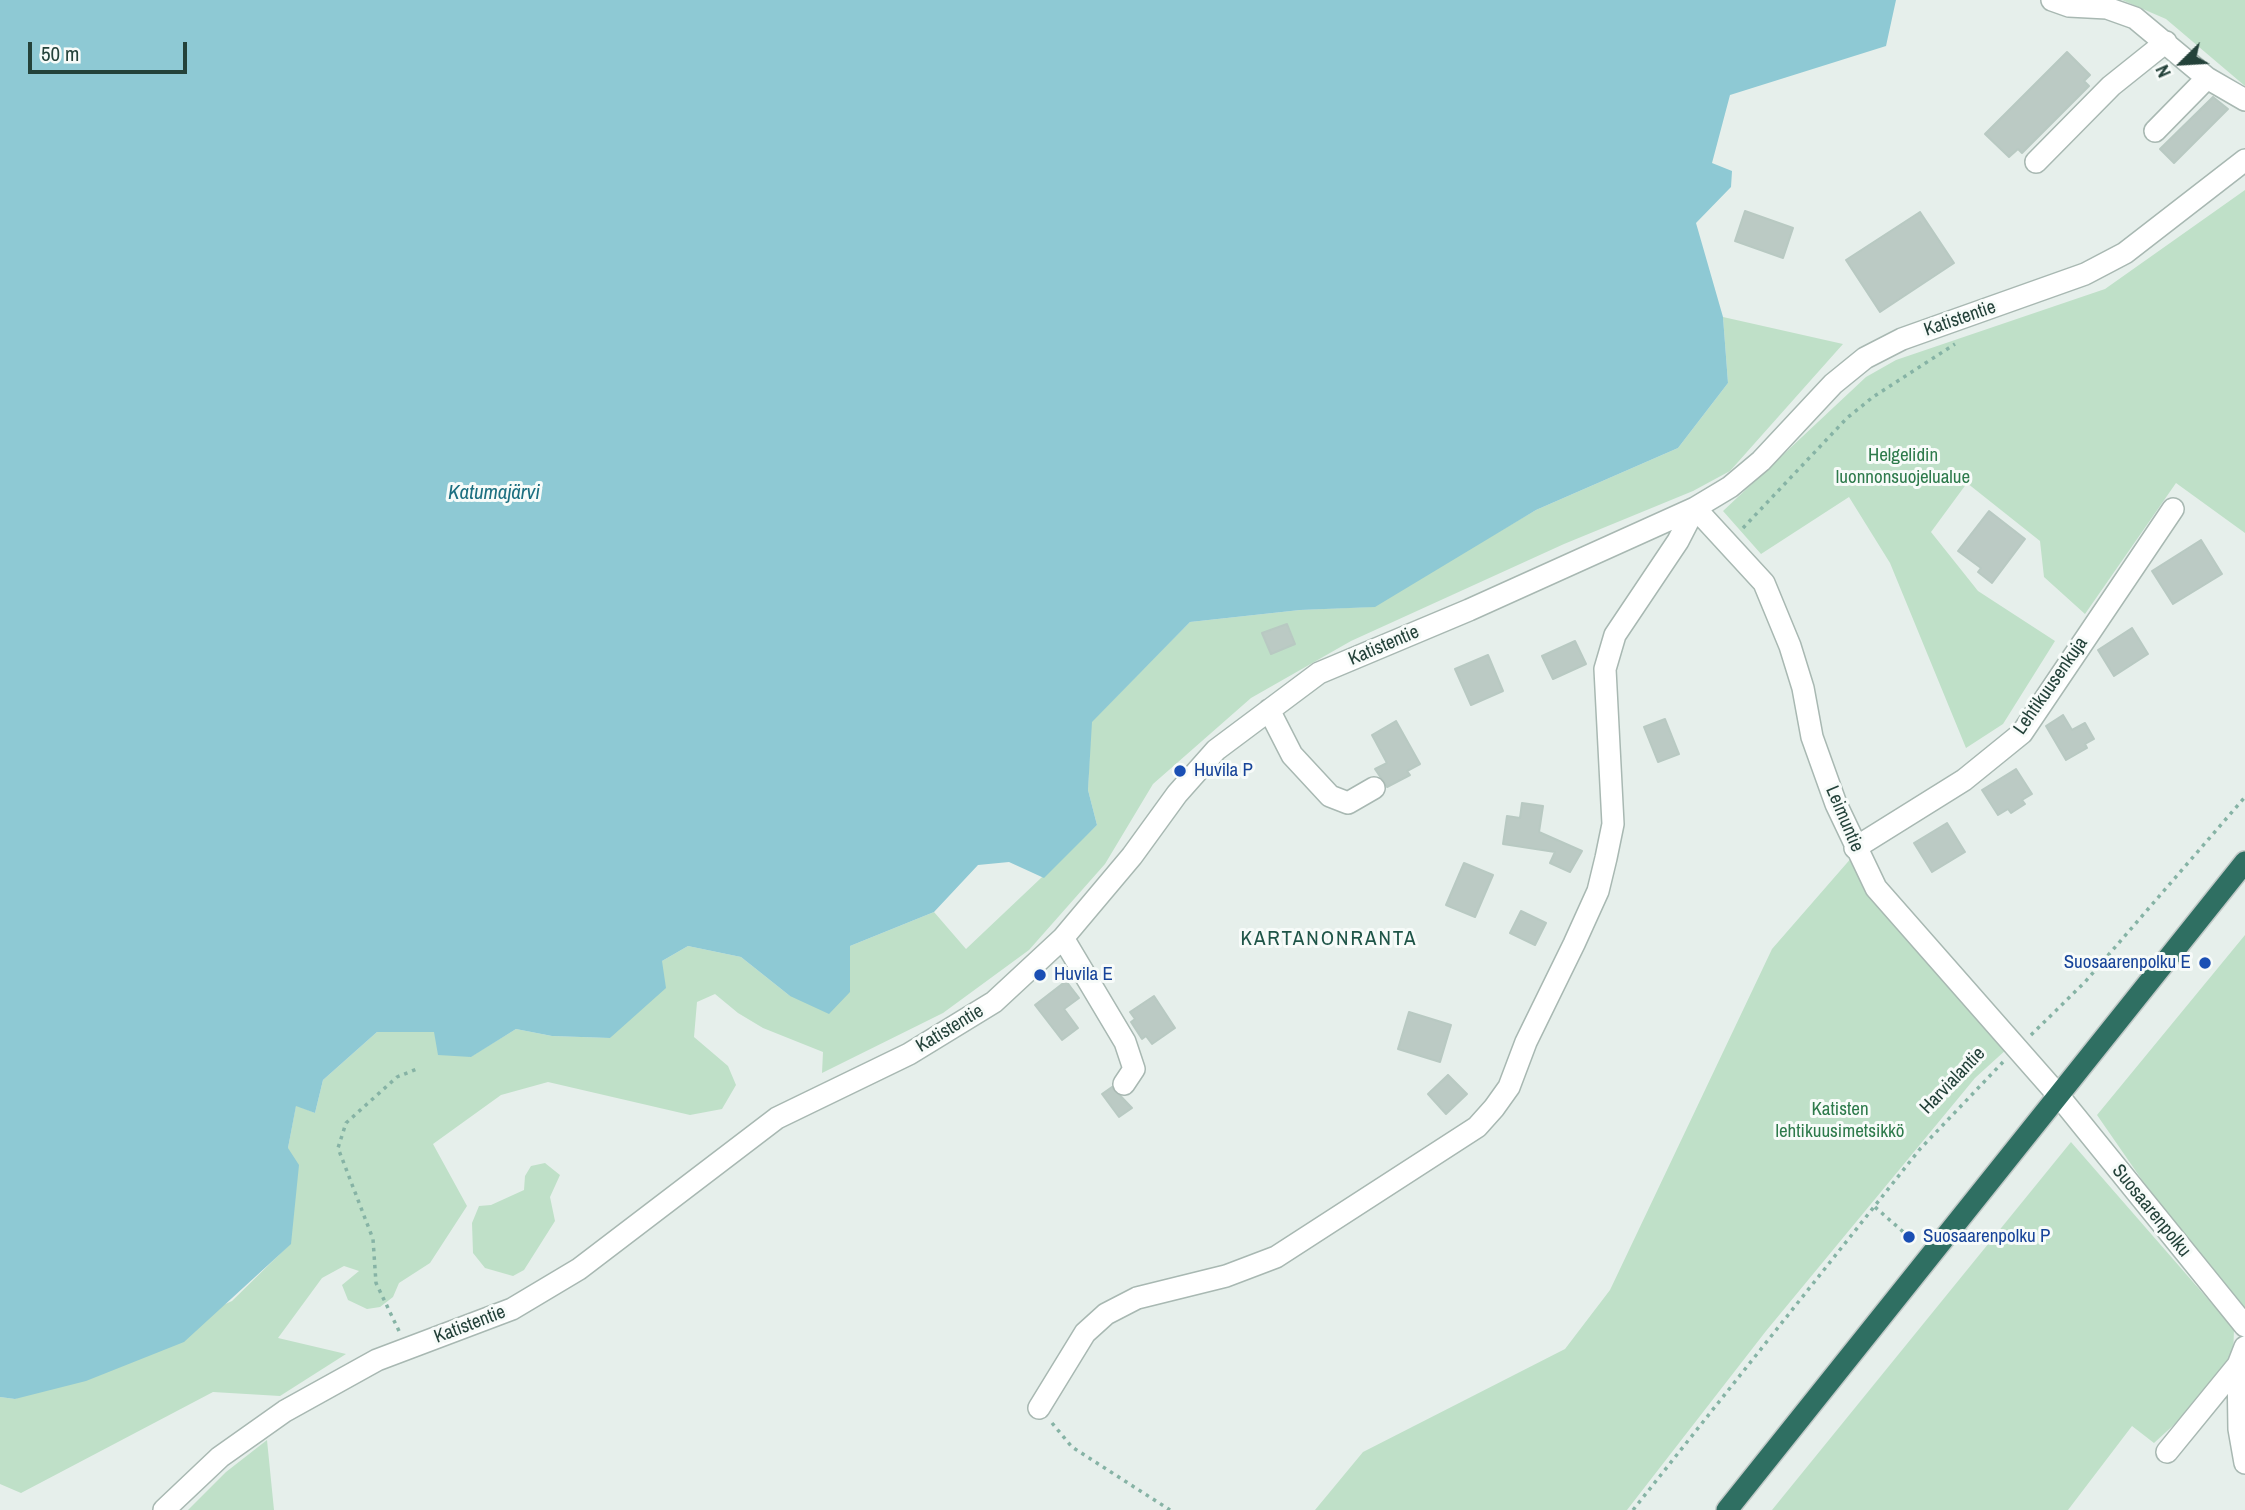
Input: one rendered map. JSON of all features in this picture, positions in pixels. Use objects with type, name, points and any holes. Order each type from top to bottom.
[{"type":"highway","points":[[1727,1510],[2245,862]]},
{"type":"street","points":[[2052,0],[2069,6],[2107,8],[2135,18],[2207,78],[2245,100]]},
{"type":"street","points":[[2036,162],[2111,86],[2166,42]]},
{"type":"street","points":[[2155,131],[2207,78]]},
{"type":"street","name":"Katistentie","points":[[164,1510],[220,1457],[285,1411],[377,1360],[512,1309],[579,1269],[777,1118],[909,1054],[994,1002],[1063,938],[1132,856],[1177,794],[1216,750],[1319,673],[1469,610],[1695,508],[1730,487],[1760,461],[1833,384],[1866,358],[1902,339],[2085,275],[2125,253],[2245,160]]},
{"type":"street","points":[[1039,1408],[1084,1333],[1105,1314],[1137,1298],[1226,1276],[1276,1257],[1477,1127],[1494,1108],[1509,1087],[1526,1042],[1598,891],[1613,824],[1613,785],[1605,682],[1615,635],[1678,541],[1695,508]]},
{"type":"street","name":"Leimuntie","points":[[1695,508],[1729,541],[1764,583],[1778,612],[1803,688],[1812,737],[1855,848],[1876,888],[2058,1095]]},
{"type":"street","name":"Lehtikuusenkuja","points":[[1855,848],[1964,780],[2022,733],[2173,509]]},
{"type":"street","points":[[1269,710],[1292,755],[1330,796],[1348,803],[1374,788]]},
{"type":"street","points":[[1063,938],[1125,1042],[1134,1069],[1124,1084]]},
{"type":"street","name":"Suosaarenpolku","points":[[2058,1095],[2245,1326]]},
{"type":"street","points":[[2167,1452],[2242,1356]]},
{"type":"street","points":[[2242,1356],[2239,1429],[2245,1463]]},
{"type":"path","points":[[1729,541],[1847,418],[1872,397],[1964,339]]},
{"type":"path","name":"Harvialantie","points":[[1633,1510],[1920,1149],[2085,982],[2245,797]]},
{"type":"path","points":[[407,1349],[376,1283],[373,1239],[338,1148],[346,1124],[397,1077],[417,1069]]},
{"type":"path","points":[[1875,1207],[1909,1237]]},
{"type":"path","points":[[1039,1408],[1072,1447],[1170,1510]]},
{"type":"green space","points":[[2122,0],[2245,0],[2245,86],[2166,19]]},
{"type":"green space","name":"Helgelidin luonnonsuojelualue","points":[[2245,190],[2245,533],[2176,483],[2085,614],[2044,577],[2040,541],[1967,483],[1931,532],[1978,591],[2055,641],[2003,724],[1966,748],[1890,563],[1849,497],[1761,554],[1723,511],[1866,377],[1896,360],[2105,289]]},
{"type":"green space","points":[[1723,317],[1843,344],[1730,471],[1693,491],[1564,544],[1351,641],[1251,698],[1153,784],[1105,864],[1029,950],[943,1013],[822,1073],[823,1052],[763,1028],[738,1013],[715,994],[697,1002],[694,1037],[728,1066],[736,1085],[722,1109],[690,1115],[548,1082],[501,1095],[433,1144],[467,1206],[430,1263],[399,1283],[393,1297],[380,1307],[367,1309],[348,1300],[342,1285],[359,1271],[344,1266],[322,1278],[278,1338],[346,1354],[280,1396],[213,1392],[21,1493],[0,1484],[0,1397],[15,1399],[232,1301],[291,1243],[288,1148],[296,1105],[315,1113],[323,1080],[377,1032],[435,1032],[470,1057],[516,1029],[552,1036],[610,1038],[662,961],[688,946],[741,957],[790,996],[850,992],[850,946],[934,912],[966,949],[1097,825],[1088,790],[1091,722],[1190,622],[1300,610],[1370,607],[1536,510],[1678,448],[1728,383]]},
{"type":"green space","name":"Katisten lehtikuusimetsikkö","points":[[1853,856],[2008,1048],[1975,1078],[1766,1331],[1627,1510],[1315,1510],[1363,1452],[1565,1349],[1610,1290],[1772,949]]},
{"type":"green space","points":[[2245,935],[2245,1312],[2142,1180],[2097,1115]]},
{"type":"green space","points":[[2071,1142],[2234,1329],[2233,1361],[2224,1379],[2154,1443],[2132,1426],[2068,1510],[1772,1510]]},
{"type":"green space","points":[[545,1163],[560,1175],[550,1197],[555,1221],[524,1270],[513,1276],[485,1268],[473,1253],[472,1223],[479,1206],[491,1205],[524,1190],[525,1176],[531,1166]]},
{"type":"green space","points":[[267,1440],[274,1510],[188,1510],[226,1472]]},
{"type":"water","name":"Katumajärvi","points":[[0,0],[1896,0],[1886,46],[1730,95],[1712,163],[1732,171],[1731,187],[1696,223],[1723,317],[1728,383],[1678,448],[1536,510],[1375,607],[1300,610],[1190,622],[1092,722],[1088,790],[1097,825],[1044,878],[1009,862],[978,865],[934,912],[850,946],[850,992],[829,1014],[790,996],[741,957],[688,946],[662,961],[666,988],[610,1038],[552,1036],[516,1029],[471,1057],[438,1055],[434,1032],[377,1032],[323,1080],[315,1113],[296,1106],[288,1148],[299,1165],[291,1244],[184,1342],[86,1381],[15,1399],[0,1397]]},
{"type":"building","points":[[2067,52],[2090,75],[2084,81],[2089,86],[2022,153],[2018,149],[2009,157],[1985,134]]},
{"type":"building","points":[[2213,97],[2228,109],[2174,163],[2160,149]]},
{"type":"building","points":[[1745,211],[1793,228],[1783,258],[1735,241]]},
{"type":"building","points":[[1920,212],[1954,263],[1880,312],[1846,260]]},
{"type":"building","points":[[1989,511],[2025,539],[1992,583],[1978,572],[1981,568],[1958,551]]},
{"type":"building","points":[[2201,540],[2222,574],[2173,604],[2152,571]]},
{"type":"building","points":[[1287,624],[1295,644],[1271,654],[1262,633]]},
{"type":"building","points":[[2132,628],[2148,654],[2114,676],[2098,650]]},
{"type":"building","points":[[1575,641],[1586,664],[1553,679],[1542,656]]},
{"type":"building","points":[[1488,655],[1503,691],[1471,705],[1455,669]]},
{"type":"building","points":[[2063,715],[2072,730],[2085,723],[2094,739],[2085,744],[2087,748],[2066,760],[2046,726]]},
{"type":"building","points":[[1665,719],[1679,754],[1658,762],[1644,727]]},
{"type":"building","points":[[1396,721],[1420,764],[1407,771],[1410,775],[1387,787],[1375,769],[1387,763],[1372,735]]},
{"type":"building","points":[[2016,769],[2032,794],[2022,800],[2025,804],[2011,813],[2008,809],[1998,815],[1982,790]]},
{"type":"building","points":[[1522,803],[1543,806],[1539,832],[1582,851],[1570,872],[1550,863],[1555,852],[1503,844],[1507,816],[1520,818]]},
{"type":"building","points":[[1947,823],[1965,852],[1932,872],[1914,843]]},
{"type":"building","points":[[1464,863],[1493,875],[1475,917],[1446,905]]},
{"type":"building","points":[[1521,911],[1546,923],[1535,945],[1510,933]]},
{"type":"building","points":[[1066,981],[1079,998],[1064,1009],[1078,1028],[1062,1040],[1035,1005]]},
{"type":"building","points":[[1154,996],[1175,1028],[1152,1044],[1146,1036],[1142,1039],[1131,1022],[1135,1019],[1130,1012]]},
{"type":"building","points":[[1409,1012],[1451,1025],[1440,1062],[1398,1049]]},
{"type":"building","points":[[1448,1075],[1467,1094],[1446,1114],[1428,1094]]},
{"type":"building","points":[[1112,1087],[1132,1108],[1119,1117],[1102,1094]]},
{"type":"place","name":"Huvila P","points":[[1180,771]]},
{"type":"place","name":"Suosaarenpolku E","points":[[2205,963]]},
{"type":"place","name":"Huvila E","points":[[1040,975]]},
{"type":"place","name":"Suosaarenpolku P","points":[[1909,1237]]},
{"type":"district","name":"KARTANONRANTA","points":[[1329,939]]}]
